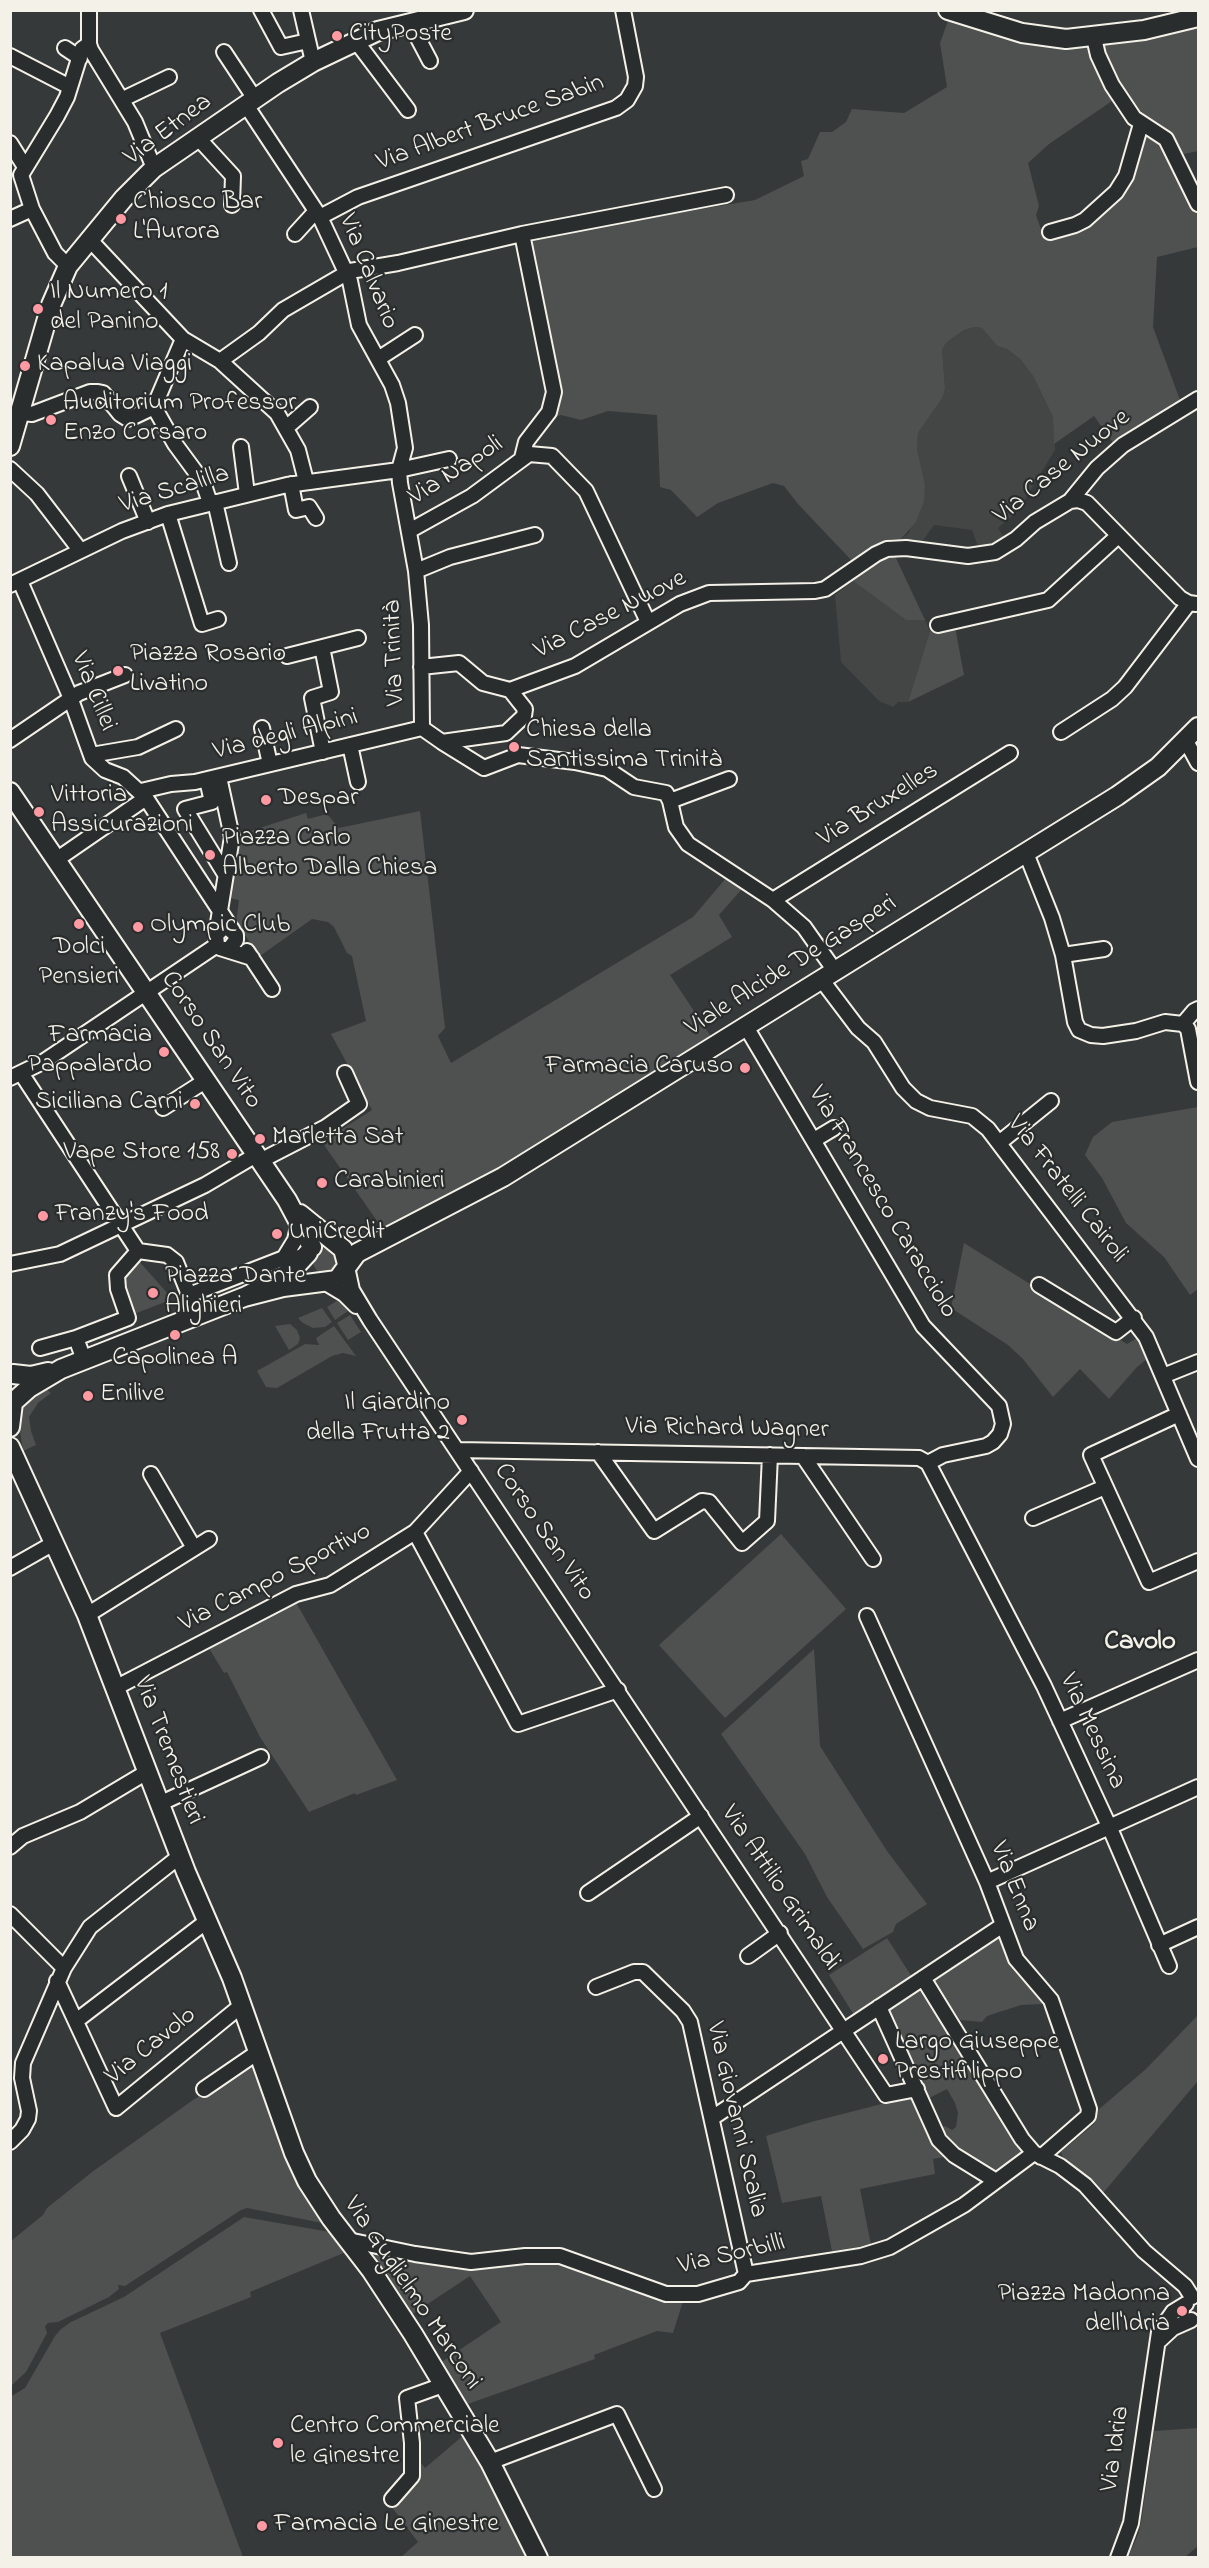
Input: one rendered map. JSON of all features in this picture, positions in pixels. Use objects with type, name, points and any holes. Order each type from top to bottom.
[{"type":"main road","points":[[948,10],[1044,38],[1094,38],[1144,30],[1198,17]]},
{"type":"main road","name":"Via Etnea","points":[[10,446],[16,407],[51,305],[68,266],[124,198],[154,168],[313,62],[378,31],[460,11]]},
{"type":"main road","name":"Viale Alcide De Gasperi","points":[[399,1231],[503,1177],[1026,853],[1148,775],[1198,727]]},
{"type":"main road","name":"Corso San Vito","points":[[10,792],[287,1200]]},
{"type":"main road","points":[[287,1200],[308,1222],[345,1252],[347,1265]]},
{"type":"main road","points":[[287,1200],[299,1222],[308,1252],[306,1264],[308,1271],[315,1279],[323,1282]]},
{"type":"main road","points":[[13,1402],[44,1378],[61,1369],[244,1297],[278,1280],[323,1241],[352,1244],[399,1231]]},
{"type":"main road","points":[[244,1297],[283,1287],[337,1280],[357,1253],[399,1231]]},
{"type":"main road","points":[[12,1374],[32,1376],[61,1369]]},
{"type":"main road","points":[[12,1374],[18,1384],[10,1429],[22,1471]]},
{"type":"main road","points":[[10,1447],[22,1471]]},
{"type":"main road","name":"Via Tremestieri","points":[[22,1471],[87,1615],[159,1804],[242,2005],[258,2052]]},
{"type":"main road","name":"Via Guglielmo Marconi","points":[[258,2052],[294,2153],[307,2181],[331,2218],[372,2270],[443,2385],[490,2462],[538,2558]]},
{"type":"street","points":[[89,10],[89,44],[97,62],[123,99],[154,168]]},
{"type":"street","points":[[261,10],[281,47],[308,41]]},
{"type":"street","points":[[301,10],[313,62]]},
{"type":"street","name":"Via Albert Bruce Sabin","points":[[295,234],[318,214],[358,197],[616,108],[627,100],[635,86],[635,70],[623,10]]},
{"type":"street","points":[[410,23],[430,61]]},
{"type":"street","points":[[1094,38],[1098,55],[1112,85],[1134,118],[1166,139],[1198,204]]},
{"type":"street","points":[[356,41],[408,110]]},
{"type":"street","points":[[68,266],[55,253],[32,209],[21,180],[25,167],[57,116],[70,87],[82,50],[89,44]]},
{"type":"street","points":[[65,48],[80,58]]},
{"type":"street","name":"Via Calvario","points":[[224,52],[250,102],[318,214],[347,273],[359,325],[392,385],[400,408],[405,448],[399,470]]},
{"type":"street","points":[[11,56],[70,87]]},
{"type":"street","points":[[123,99],[169,77]]},
{"type":"street","points":[[1050,232],[1085,220],[1116,192],[1126,176],[1142,124]]},
{"type":"street","points":[[199,139],[233,176],[232,205]]},
{"type":"street","points":[[10,143],[25,167]]},
{"type":"street","points":[[220,361],[259,333],[283,310],[353,270],[398,264],[522,234],[726,195]]},
{"type":"street","points":[[10,219],[32,209]]},
{"type":"street","points":[[522,234],[554,392],[549,412],[526,442],[522,458]]},
{"type":"street","points":[[90,240],[183,339],[220,361],[277,413],[298,450],[306,482]]},
{"type":"street","points":[[378,358],[415,335]]},
{"type":"street","points":[[16,407],[32,414],[98,392],[128,419],[154,407],[183,339]]},
{"type":"street","name":"Via Case Nuove","points":[[510,690],[575,666],[680,604],[709,593],[825,589],[887,549],[906,548],[968,556],[995,552],[1016,539],[1035,522],[1070,501],[1097,468],[1123,445],[1198,399]]},
{"type":"street","points":[[154,407],[176,444],[203,482],[212,503],[229,563]]},
{"type":"street","points":[[286,428],[310,407]]},
{"type":"street","points":[[241,447],[248,494]]},
{"type":"street","name":"Via Napoli","points":[[409,531],[472,496],[529,454],[552,456],[586,491],[648,622]]},
{"type":"street","name":"Via Scalilla","points":[[15,583],[80,550],[168,514],[291,484],[399,470],[449,459]]},
{"type":"street","points":[[10,469],[37,494],[80,550]]},
{"type":"street","name":"Via Trinità","points":[[399,470],[416,571],[421,625],[423,728],[441,742],[484,768]]},
{"type":"street","points":[[129,476],[148,522]]},
{"type":"street","points":[[291,484],[296,510],[309,507],[316,518]]},
{"type":"street","points":[[1061,732],[1112,699],[1125,687],[1194,604],[1118,536],[1087,503],[1078,500],[1070,501]]},
{"type":"street","points":[[168,514],[202,624],[218,619]]},
{"type":"street","points":[[416,571],[450,557],[535,535]]},
{"type":"street","points":[[938,625],[1048,600],[1118,536]]},
{"type":"street","name":"Via Cillei","points":[[15,583],[70,698],[91,755],[98,765],[123,777],[145,796]]},
{"type":"street","points":[[287,656],[358,638]]},
{"type":"street","points":[[322,647],[331,693],[312,698],[323,752]]},
{"type":"street","points":[[421,667],[459,663],[483,683],[510,690],[525,710],[524,716],[506,733],[441,742]]},
{"type":"street","points":[[10,740],[70,698],[126,675]]},
{"type":"street","points":[[262,728],[270,764]]},
{"type":"street","name":"Via degli Alpini","points":[[56,860],[145,796],[423,728]]},
{"type":"street","points":[[91,755],[138,747],[176,729]]},
{"type":"street","points":[[468,739],[484,768],[518,755],[575,762],[607,770],[634,787],[659,790],[666,793],[670,801],[729,778]]},
{"type":"street","points":[[1186,741],[1198,763]]},
{"type":"street","points":[[350,745],[358,782]]},
{"type":"street","name":"Via Bruxelles","points":[[773,900],[1010,753]]},
{"type":"street","points":[[207,780],[232,837],[219,908],[219,943]]},
{"type":"street","points":[[145,796],[272,989]]},
{"type":"street","points":[[218,801],[185,809],[225,874]]},
{"type":"street","name":"Via Fratelli Cairoli","points":[[670,801],[676,826],[688,844],[773,900],[804,927],[858,1028],[874,1042],[903,1088],[916,1101],[930,1108],[972,1116],[981,1121],[999,1143],[1134,1318],[1146,1337],[1198,1459]]},
{"type":"street","points":[[1026,853],[1052,918],[1063,955],[1075,1022],[1084,1033],[1103,1036],[1136,1031],[1165,1022],[1183,1024],[1188,1029],[1198,1082]]},
{"type":"street","points":[[10,1090],[18,1077],[219,943],[234,945],[234,933]]},
{"type":"street","points":[[219,943],[252,958]]},
{"type":"street","points":[[1063,955],[1104,948]]},
{"type":"street","points":[[1183,1024],[1198,1009]]},
{"type":"street","name":"Via Francesco Caracciolo","points":[[745,1025],[923,1326],[999,1406],[1003,1424],[1000,1434],[986,1446],[943,1455],[928,1463]]},
{"type":"street","points":[[15,1263],[60,1254],[326,1127],[359,1104],[345,1073]]},
{"type":"street","points":[[18,1077],[136,1247],[167,1255],[176,1262],[197,1316]]},
{"type":"street","points":[[163,1108],[205,1081]]},
{"type":"street","points":[[999,1143],[1051,1101]]},
{"type":"street","points":[[814,1140],[834,1128]]},
{"type":"street","points":[[284,1258],[295,1239],[299,1222]]},
{"type":"street","points":[[40,1348],[76,1338],[128,1318],[118,1289],[117,1275],[136,1247]]},
{"type":"street","points":[[189,1295],[284,1258],[308,1252]]},
{"type":"street","points":[[347,1265],[352,1290],[370,1320]]},
{"type":"street","points":[[323,1282],[344,1294],[370,1320]]},
{"type":"street","points":[[1039,1285],[1116,1332],[1134,1318]]},
{"type":"street","name":"Corso San Vito","points":[[370,1320],[674,1774]]},
{"type":"street","points":[[76,1338],[84,1360]]},
{"type":"street","points":[[1163,1376],[1198,1362]]},
{"type":"street","points":[[1179,1414],[1091,1455],[1149,1582],[1198,1561]]},
{"type":"street","name":"Via Richard Wagner","points":[[457,1450],[919,1458],[928,1463]]},
{"type":"street","points":[[598,1452],[654,1532],[702,1501],[709,1502],[742,1543],[767,1521],[770,1455]]},
{"type":"street","points":[[803,1456],[873,1559]]},
{"type":"street","name":"Via Messina","points":[[928,1463],[1060,1720],[1109,1826],[1169,1966]]},
{"type":"street","name":"Via Campo Sportivo","points":[[115,1689],[296,1593],[330,1585],[415,1532],[471,1471]]},
{"type":"street","points":[[150,1474],[194,1548]]},
{"type":"street","points":[[1033,1518],[1105,1487]]},
{"type":"street","points":[[415,1532],[518,1725],[618,1690]]},
{"type":"street","points":[[87,1615],[209,1539]]},
{"type":"street","points":[[10,1568],[54,1543]]},
{"type":"street","name":"Via Enna","points":[[867,1616],[987,1882],[1016,1959],[1051,2000],[1089,2109],[1088,2116],[1038,2155]]},
{"type":"street","points":[[1060,1720],[1198,1660]]},
{"type":"street","points":[[159,1804],[261,1757]]},
{"type":"street","points":[[10,1847],[23,1836],[80,1812],[147,1772]]},
{"type":"street","name":"Via Attilio Grimaldi","points":[[674,1774],[886,2095],[917,2089]]},
{"type":"street","points":[[987,1882],[1198,1787]]},
{"type":"street","points":[[588,1893],[701,1816]]},
{"type":"street","points":[[10,2142],[22,2130],[28,2119],[29,2111],[22,2078],[23,2063],[64,1968],[90,1927],[180,1856]]},
{"type":"street","points":[[10,1914],[64,1968]]},
{"type":"street","points":[[76,2021],[207,1921]]},
{"type":"street","points":[[712,2118],[1003,1925]]},
{"type":"street","points":[[1159,1946],[1198,1927]]},
{"type":"street","points":[[748,1956],[780,1934]]},
{"type":"street","name":"Via Giovanni Scalia","points":[[596,1987],[633,1972],[643,1972],[683,2011],[693,2031],[746,2274]]},
{"type":"street","points":[[923,1978],[1023,2139],[1038,2155],[1060,2166],[1085,2185],[1108,2208],[1144,2251],[1190,2296],[1185,2313],[1195,2321],[1166,2333],[1155,2345]]},
{"type":"street","name":"Via Cavolo","points":[[57,1981],[116,2108],[242,2005]]},
{"type":"street","points":[[879,2007],[939,2140],[945,2147],[996,2181]]},
{"type":"street","points":[[204,2089],[258,2052]]},
{"type":"street","name":"Via Sorbilli","points":[[348,2240],[415,2254],[471,2262],[525,2256],[560,2256],[666,2294],[675,2295],[715,2290],[739,2282],[746,2274],[861,2256],[890,2247],[964,2205],[996,2181],[1038,2155]]},
{"type":"street","name":"Via Idria","points":[[1118,2558],[1131,2523],[1155,2345],[1164,2324],[1190,2296]]},
{"type":"street","points":[[392,2499],[412,2476],[412,2443],[407,2398],[443,2385]]},
{"type":"street","points":[[490,2462],[617,2414],[654,2489]]},
{"type":"shaded area","points":[[949,18],[1026,42],[1052,47],[1091,45],[1115,99],[1049,144],[1028,163],[1039,206],[1036,215],[1044,238],[1086,228],[1128,187],[1146,134],[1154,134],[1161,140],[1198,215],[1198,247],[1157,257],[1153,327],[1180,400],[1116,447],[1094,416],[1054,444],[1053,417],[1033,376],[1020,359],[1007,349],[997,346],[982,328],[964,330],[947,342],[942,349],[945,388],[943,397],[918,433],[917,449],[925,484],[924,501],[916,522],[900,540],[885,541],[853,562],[784,486],[773,483],[718,503],[697,517],[671,490],[660,487],[657,415],[608,411],[581,420],[561,415],[554,417],[559,405],[561,387],[529,238],[755,200],[804,176],[801,161],[808,159],[820,132],[832,132],[846,122],[852,109],[904,113],[947,87],[940,43]]},
{"type":"shaded area","points":[[1198,23],[1198,151],[1179,155],[1167,134],[1128,100],[1106,66],[1102,44]]},
{"type":"shaded area","points":[[982,328],[997,346],[1007,349],[1020,359],[1033,376],[1053,417],[1055,450],[1018,511],[998,528],[1005,539],[998,544],[979,549],[972,530],[934,525],[922,542],[900,540],[909,533],[925,484],[917,449],[918,433],[943,397],[945,388],[942,349],[947,342],[964,330]]},
{"type":"shaded area","points":[[895,556],[925,620],[906,620],[853,581],[880,561]]},
{"type":"shaded area","points":[[853,581],[906,620],[925,620],[930,631],[908,702],[898,702],[893,707],[879,701],[841,662],[835,595]]},
{"type":"shaded area","points":[[955,627],[964,675],[908,702],[930,631]]},
{"type":"shaded area","points":[[420,811],[445,1028],[438,1036],[451,1063],[693,917],[726,878],[742,889],[719,915],[732,937],[670,975],[712,1038],[527,1152],[384,1231],[322,1142],[372,1110],[331,1034],[366,1021],[352,956],[347,953],[334,927],[328,922],[312,919],[260,956],[236,923],[239,900],[230,898],[238,835],[306,813],[308,819],[327,814],[339,828]]},
{"type":"shaded area","points":[[1198,1107],[1198,1289],[1190,1295],[1164,1257],[1126,1223],[1102,1178],[1085,1155],[1093,1137],[1112,1122]]},
{"type":"shaded area","points":[[964,1243],[1127,1344],[1139,1337],[1143,1342],[1147,1359],[1109,1399],[1080,1369],[1053,1397],[1023,1359],[1008,1345],[951,1308]]},
{"type":"shaded area","points":[[326,1248],[335,1252],[339,1261],[335,1270],[326,1274],[317,1270],[313,1261],[317,1252]]},
{"type":"shaded area","points":[[137,1259],[169,1295],[165,1302],[134,1314],[123,1285],[127,1273]]},
{"type":"shaded area","points":[[340,1299],[348,1311],[335,1320],[327,1307]]},
{"type":"shaded area","points":[[322,1308],[332,1322],[325,1327],[313,1328],[298,1318]]},
{"type":"shaded area","points":[[350,1315],[361,1332],[348,1340],[337,1323]]},
{"type":"shaded area","points":[[290,1324],[297,1330],[300,1338],[298,1344],[289,1350],[275,1326]]},
{"type":"shaded area","points":[[334,1326],[356,1356],[343,1353],[332,1356],[277,1388],[266,1387],[257,1371],[305,1344],[319,1345],[316,1338]]},
{"type":"shaded area","points":[[43,1386],[51,1393],[38,1403],[29,1417],[36,1445],[23,1451],[19,1424],[21,1411],[25,1402]]},
{"type":"shaded area","points":[[781,1534],[846,1609],[725,1718],[659,1645]]},
{"type":"shaded area","points":[[294,1599],[397,1780],[356,1795],[355,1793],[309,1812],[260,1737],[227,1672],[224,1673],[207,1645],[234,1632],[239,1634],[243,1632],[242,1628]]},
{"type":"shaded area","points":[[814,1649],[820,1746],[887,1851],[927,1904],[896,1924],[893,1932],[863,1949],[827,1897],[805,1854],[721,1734]]},
{"type":"shaded area","points":[[1000,1937],[1006,1955],[1015,1970],[1043,2004],[1021,2005],[987,2016],[982,2022],[960,2020],[934,1981]]},
{"type":"shaded area","points":[[887,1938],[912,1977],[854,2015],[829,1975]]},
{"type":"shaded area","points":[[921,1990],[1021,2148],[1021,2153],[996,2170],[989,2169],[955,2146],[948,2137],[942,2127],[945,2126],[952,2130],[956,2127],[958,2113],[955,2103],[947,2089],[929,2098],[890,2010]]},
{"type":"shaded area","points":[[1198,2015],[1198,2081],[1103,2193],[1064,2161],[1061,2152],[1094,2124],[1098,2110],[1146,2069]]},
{"type":"shaded area","points":[[256,2063],[327,2224],[247,2208],[241,2210],[125,2286],[118,2285],[119,2289],[109,2297],[58,2322],[48,2323],[45,2326],[47,2333],[26,2372],[11,2386],[11,2241],[92,2172],[193,2100]]},
{"type":"shaded area","points":[[913,2096],[934,2144],[945,2157],[933,2159],[935,2174],[860,2189],[871,2245],[832,2251],[821,2196],[782,2203],[766,2136]]},
{"type":"shaded area","points":[[244,2217],[330,2232],[346,2252],[250,2292],[251,2297],[160,2333],[243,2557],[11,2557],[10,2397],[25,2388],[61,2329],[124,2297]]},
{"type":"shaded area","points":[[374,2254],[551,2259],[664,2297],[683,2301],[673,2333],[657,2331],[594,2355],[595,2359],[465,2405],[440,2363],[501,2322],[470,2276],[411,2315],[375,2257]]},
{"type":"shaded area","points":[[1198,2428],[1198,2546],[1185,2557],[1128,2557],[1141,2523],[1154,2431]]},
{"type":"shaded area","points":[[465,2434],[532,2557],[401,2557],[418,2542],[391,2506],[417,2479],[418,2459],[425,2468]]},
{"type":"place","name":"CityPoste","points":[[337,36]]},
{"type":"place","name":"Chiosco Bar L'Aurora","points":[[121,219]]},
{"type":"place","name":"Il Numero 1 del Panino","points":[[38,309]]},
{"type":"place","name":"Kapalua Viaggi","points":[[25,366]]},
{"type":"place","name":"Auditorium Professor Enzo Corsaro","points":[[51,420]]},
{"type":"place","name":"Piazza Rosario Livatino","points":[[118,671]]},
{"type":"place","name":"Chiesa della Santissima Trinità","points":[[514,747]]},
{"type":"place","name":"Despar","points":[[266,800]]},
{"type":"place","name":"Vittoria Assicurazioni","points":[[39,812]]},
{"type":"place","name":"Piazza Carlo Alberto Dalla Chiesa","points":[[210,855]]},
{"type":"place","name":"Dolci Pensieri","points":[[79,924]]},
{"type":"place","name":"Olympic Club","points":[[138,927]]},
{"type":"place","name":"Farmacia Pappalardo","points":[[164,1052]]},
{"type":"place","name":"Farmacia Caruso","points":[[745,1068]]},
{"type":"place","name":"Siciliana Carni","points":[[195,1104]]},
{"type":"place","name":"Marletta Sat","points":[[260,1139]]},
{"type":"place","name":"Vape Store 158","points":[[232,1154]]},
{"type":"place","name":"Carabinieri","points":[[322,1183]]},
{"type":"place","name":"Franzy's Food","points":[[43,1216]]},
{"type":"place","name":"UniCredit","points":[[277,1234]]},
{"type":"place","name":"Piazza Dante Alighieri","points":[[153,1293]]},
{"type":"place","name":"Capolinea A","points":[[175,1335]]},
{"type":"place","name":"Enilive","points":[[88,1396]]},
{"type":"place","name":"Il Giardino della Frutta 2","points":[[462,1420]]},
{"type":"place","name":"Largo Giuseppe Prestifilippo","points":[[883,2059]]},
{"type":"place","name":"Piazza Madonna dell'Idria","points":[[1182,2311]]},
{"type":"place","name":"Centro Commerciale le Ginestre","points":[[278,2443]]},
{"type":"place","name":"Farmacia Le Ginestre","points":[[262,2526]]},
{"type":"district","name":"Cavolo","points":[[1140,1644]]}]
